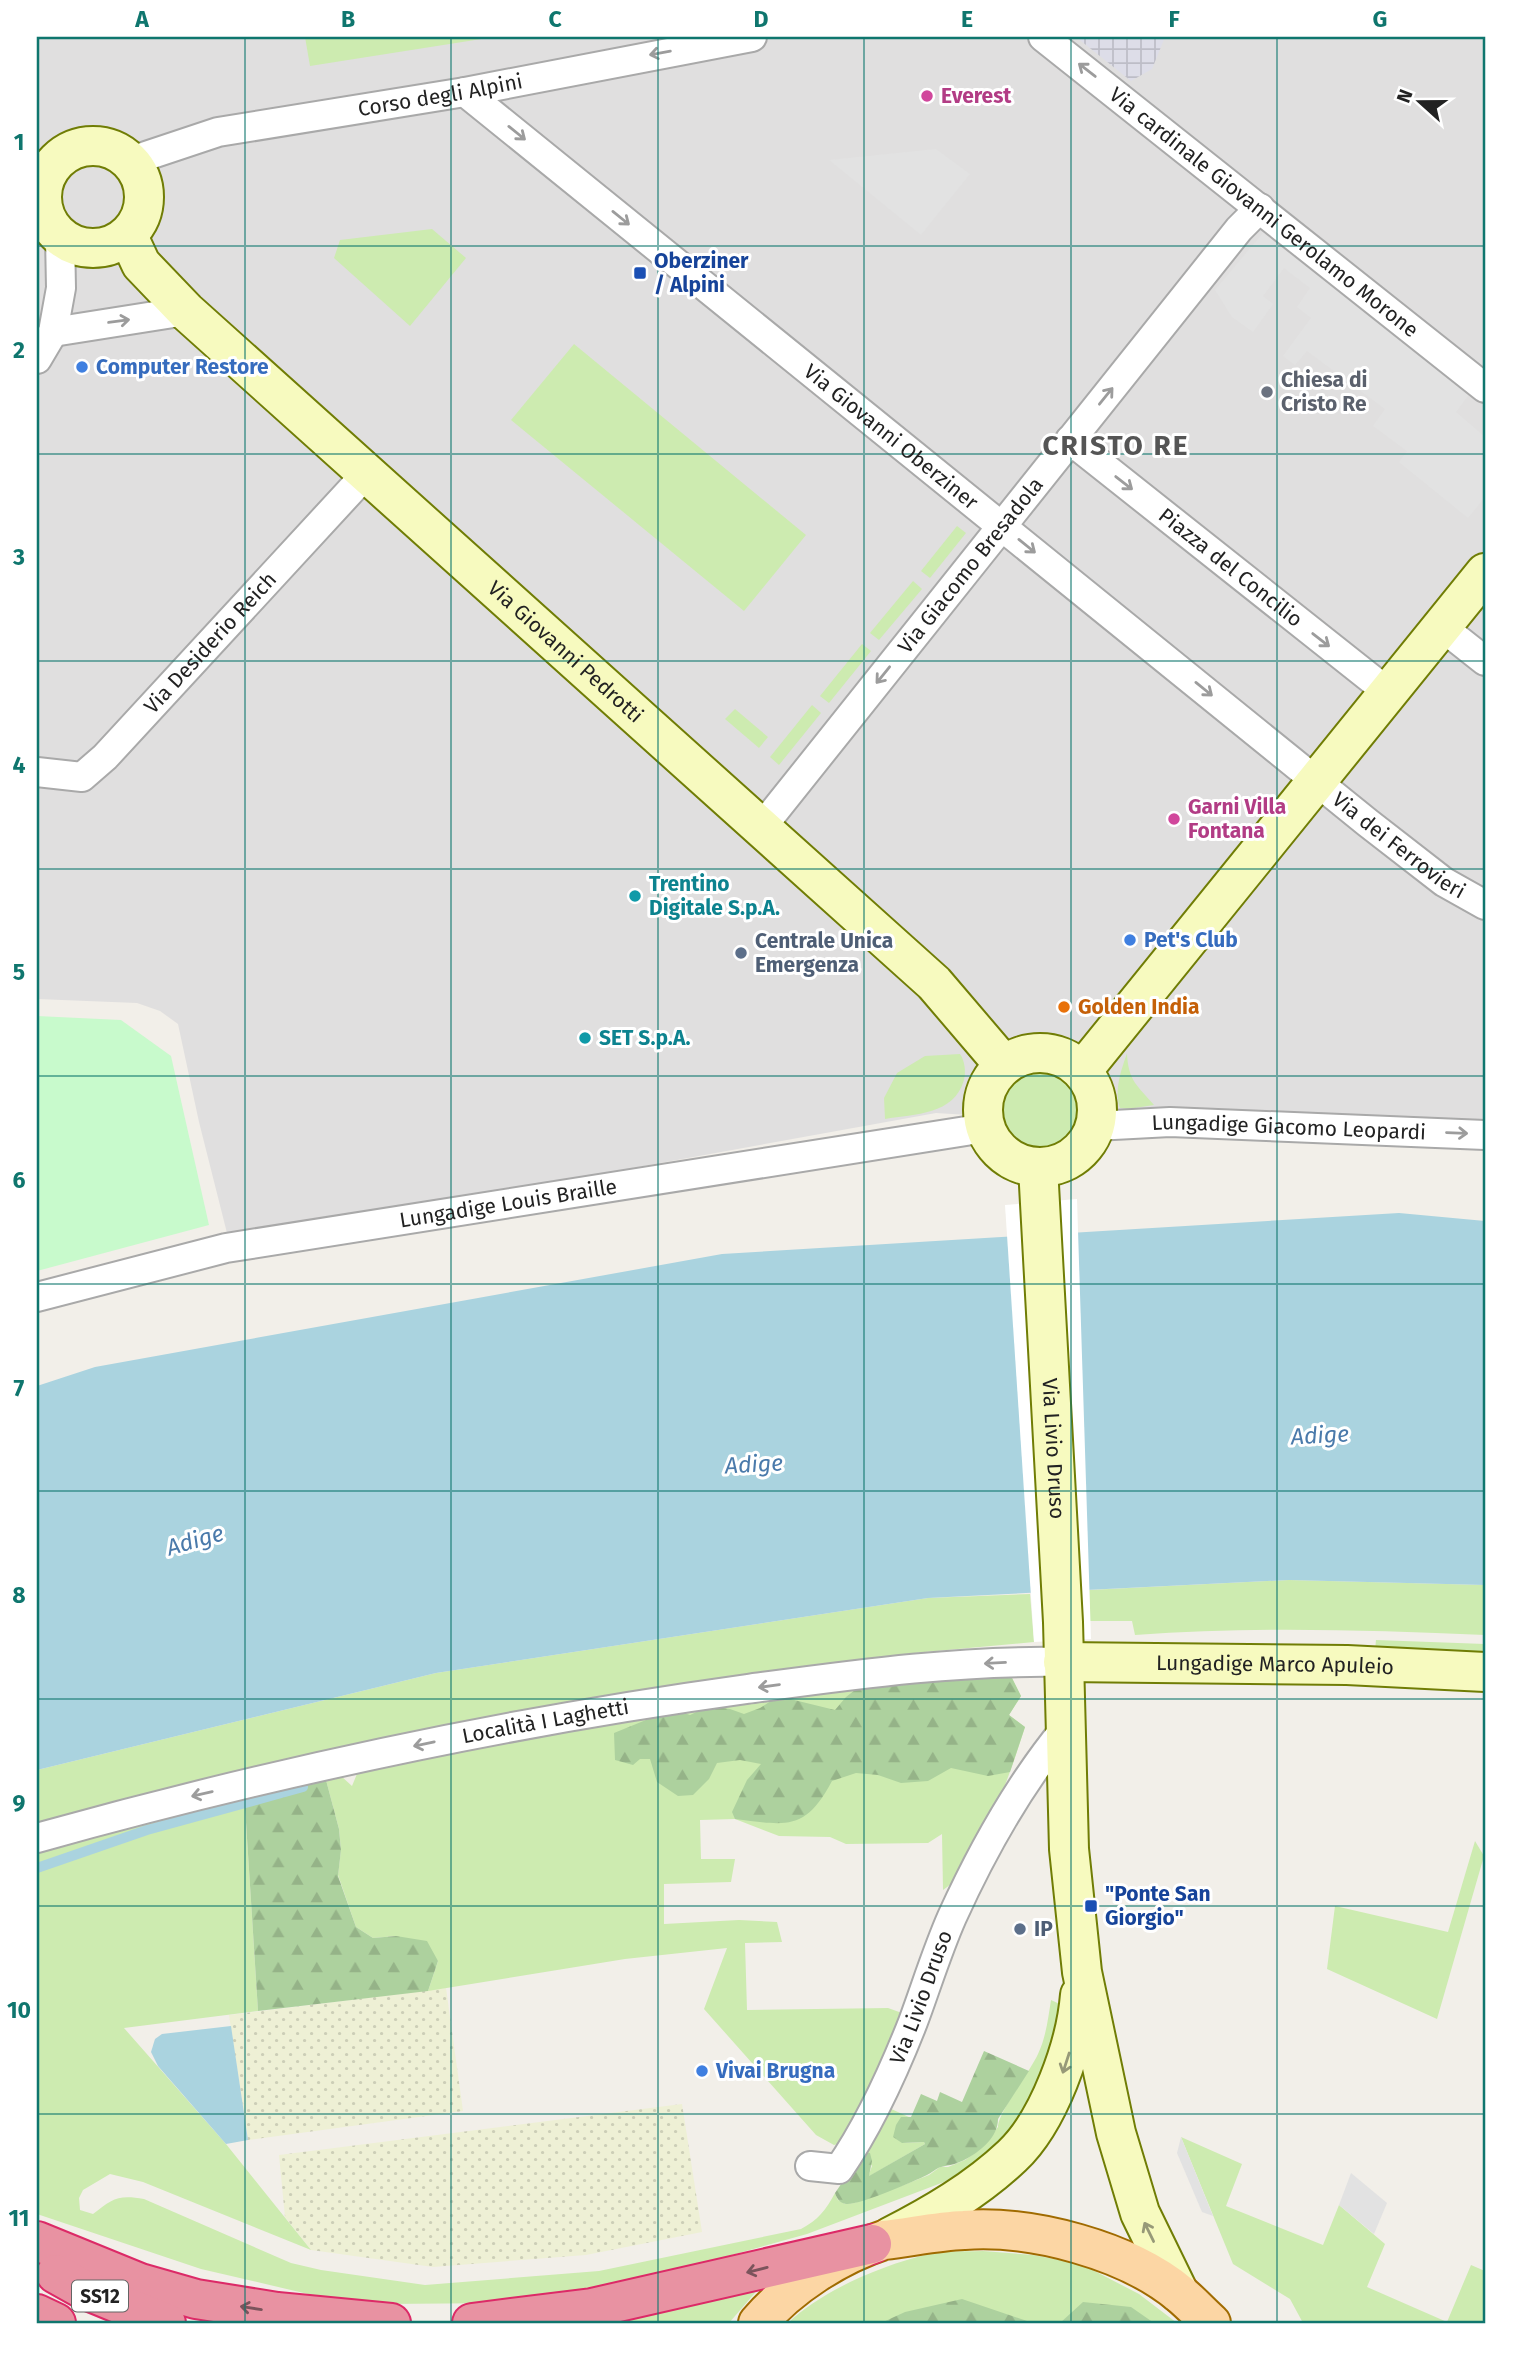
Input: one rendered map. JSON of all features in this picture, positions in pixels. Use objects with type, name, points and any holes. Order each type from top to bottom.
[{"type":"highway","points":[[37,2241],[140,2283],[196,2300],[277,2312],[391,2323]]},
{"type":"highway","points":[[472,2323],[592,2308],[878,2242]]},
{"type":"highway","name":"SS12","points":[[37,2264],[81,2288],[166,2323]]},
{"type":"highway","name":"SS12","points":[[37,2314],[56,2323]]},
{"type":"main road","points":[[99,145],[115,150],[131,161],[144,184],[144,211],[128,236],[106,247],[81,247],[47,220],[43,187],[47,160],[71,150],[99,145]]},
{"type":"main road","name":"Via Giovanni Pedrotti","points":[[128,236],[141,264],[186,311],[934,982],[1004,1065]]},
{"type":"main road","points":[[1082,1071],[1485,573]]},
{"type":"main road","points":[[1045,1052],[1072,1062],[1082,1071],[1096,1097],[1097,1112],[1089,1140],[1079,1152],[1053,1166],[1038,1167],[1021,1164],[1005,1156],[993,1144],[985,1128],[982,1111],[992,1078],[1004,1065],[1030,1053],[1045,1052]]},
{"type":"main road","name":"Via Livio Druso","points":[[1038,1167],[1063,1651],[1069,1849],[1082,1972],[1116,2133],[1140,2213],[1179,2293]]},
{"type":"main road","name":"Lungadige Marco Apuleio","points":[[1063,1651],[1485,1672]]},
{"type":"main road","name":"Via Livio Druso","points":[[878,2242],[929,2217],[966,2192],[1013,2155],[1028,2137],[1050,2098],[1068,2056],[1079,2013],[1082,1972]]},
{"type":"main road","points":[[758,2323],[771,2308],[805,2282],[837,2262],[878,2242],[965,2229],[1022,2231],[1066,2240],[1108,2253],[1179,2293],[1211,2323]]},
{"type":"street","name":"Corso degli Alpini","points":[[131,161],[218,132],[465,92],[752,37]]},
{"type":"street","name":"Via cardinale Giovanni Gerolamo Morone","points":[[1043,37],[1485,388]]},
{"type":"street","name":"Via Giovanni Oberziner","points":[[465,92],[1317,781]]},
{"type":"street","name":"Via Giacomo Bresadola","points":[[761,828],[1238,229],[1260,208]]},
{"type":"street","points":[[37,359],[52,332],[61,288],[47,220]]},
{"type":"street","points":[[52,332],[186,311]]},
{"type":"street","name":"Piazza del Concilio","points":[[1070,440],[1389,693]]},
{"type":"street","name":"Via Desiderio Reich","points":[[37,772],[82,777],[105,757],[367,473]]},
{"type":"street","points":[[1442,627],[1485,662]]},
{"type":"street","name":"Via dei Ferrovieri","points":[[1317,781],[1444,882],[1485,905]]},
{"type":"street","name":"Lungadige Giacomo Leopardi","points":[[1095,1126],[1170,1122],[1485,1135]]},
{"type":"street","name":"Lungadige Louis Braille","points":[[37,1297],[226,1248],[985,1128]]},
{"type":"street","name":"Località I Laghetti","points":[[37,1838],[176,1800],[298,1771],[573,1716],[879,1671],[999,1662],[1063,1651]]},
{"type":"street","name":"Via Livio Druso","points":[[810,2166],[839,2169],[858,2141],[886,2087],[952,1916],[1010,1807],[1043,1756],[1065,1730]]},
{"type":"shaded area","points":[[37,37],[1485,37],[1485,1146],[936,1113],[229,1241],[178,1024],[160,1011],[137,1003],[37,999]]},
{"type":"shaded area","points":[[1076,37],[1165,37],[1152,69],[1131,81]]},
{"type":"shaded area","points":[[936,149],[970,174],[921,235],[829,160]]},
{"type":"shaded area","points":[[1263,233],[1470,393],[1456,412],[1485,437],[1485,497],[1468,518],[1399,462],[1407,451],[1373,426],[1385,409],[1307,351],[1295,365],[1283,356],[1311,318],[1297,307],[1310,288],[1284,268],[1263,296],[1273,304],[1253,332],[1232,317],[1215,290]]},
{"type":"shaded area","points":[[1181,2137],[1213,2216],[1202,2212],[1177,2153]]},
{"type":"shaded area","points":[[1351,2173],[1387,2203],[1374,2234],[1339,2205]]},
{"type":"green space","points":[[305,37],[494,37],[310,66]]},
{"type":"green space","points":[[432,229],[466,258],[410,326],[334,258],[340,240]]},
{"type":"green space","points":[[574,344],[806,535],[744,611],[511,420]]},
{"type":"green space","points":[[957,526],[966,533],[930,578],[921,571]]},
{"type":"green space","points":[[913,581],[922,589],[879,640],[870,633]]},
{"type":"green space","points":[[862,644],[871,651],[829,703],[820,696]]},
{"type":"green space","points":[[812,705],[821,713],[779,765],[770,757]]},
{"type":"green space","points":[[735,709],[768,737],[759,748],[725,719]]},
{"type":"green space","points":[[37,1016],[121,1020],[171,1056],[209,1225],[37,1271]]},
{"type":"green space","points":[[1127,1053],[1132,1077],[1154,1105],[1120,1108],[1118,1087]]},
{"type":"green space","points":[[960,1054],[965,1077],[959,1092],[952,1100],[932,1111],[885,1119],[884,1098],[897,1073],[925,1056]]},
{"type":"green space","points":[[1040,1072],[1054,1075],[1067,1083],[1075,1096],[1078,1110],[1075,1124],[1067,1137],[1054,1145],[1040,1148],[1026,1145],[1013,1137],[1005,1124],[1002,1110],[1005,1096],[1013,1083],[1026,1075]]},
{"type":"green space","points":[[1289,1580],[1485,1585],[1485,1635],[1266,1630],[1135,1635],[1132,1621],[1090,1621],[1089,1590]]},
{"type":"green space","points":[[1030,1594],[1034,1642],[914,1653],[668,1688],[37,1832],[37,1770],[436,1673],[928,1598]]},
{"type":"green space","points":[[1376,1640],[1485,1644],[1485,1654],[1375,1650]]},
{"type":"green space","points":[[1004,1676],[1012,1678],[1021,1696],[1009,1715],[1025,1727],[1010,1772],[988,1776],[951,1768],[928,1781],[901,1783],[878,1775],[856,1773],[832,1781],[813,1809],[792,1821],[768,1823],[735,1819],[732,1812],[747,1780],[761,1764],[740,1760],[717,1763],[709,1779],[693,1795],[678,1796],[657,1782],[650,1759],[640,1759],[633,1765],[615,1760],[614,1733],[673,1709],[690,1715],[709,1706],[744,1714],[774,1699],[790,1699],[835,1710],[864,1683]]},
{"type":"green space","points":[[1012,1678],[1021,1696],[1009,1715],[1025,1727],[1003,1791],[981,1840],[969,1861],[943,1890],[942,1834],[928,1843],[846,1844],[830,1837],[779,1836],[735,1819],[700,1820],[701,1859],[735,1859],[731,1882],[664,1884],[664,1924],[739,1920],[777,1922],[782,1942],[745,1943],[747,2010],[888,2008],[902,2013],[875,2081],[846,2142],[834,2145],[816,2135],[704,2009],[727,1948],[625,1959],[428,1991],[438,1961],[396,1936],[373,1938],[356,1927],[338,1875],[341,1850],[339,1829],[326,1780],[341,1776],[352,1786],[359,1769],[533,1731],[785,1693]]},
{"type":"green space","points":[[306,1777],[326,1780],[339,1829],[341,1850],[338,1876],[356,1927],[373,1938],[396,1936],[427,1941],[438,1961],[428,1991],[258,2011],[244,1791]]},
{"type":"green space","points":[[244,1791],[258,2011],[124,2028],[226,2144],[311,2250],[143,2182],[110,2174],[83,2190],[79,2198],[80,2210],[93,2214],[116,2199],[144,2199],[291,2263],[425,2285],[599,2271],[801,2229],[821,2214],[835,2193],[838,2200],[845,2204],[854,2203],[929,2175],[940,2167],[948,2167],[965,2160],[978,2151],[998,2127],[1003,2112],[1034,2062],[1045,2034],[1051,2000],[1064,2006],[1061,2027],[1020,2121],[981,2159],[944,2182],[807,2234],[599,2292],[507,2303],[384,2304],[321,2297],[201,2269],[37,2214],[37,1846]]},
{"type":"green space","points":[[1475,1841],[1484,1856],[1437,2019],[1327,1969],[1335,1906],[1448,1932]]},
{"type":"green space","points":[[446,1988],[463,2111],[248,2140],[229,2015]]},
{"type":"green space","points":[[984,2051],[1029,2071],[998,2119],[995,2132],[988,2143],[963,2161],[939,2168],[886,2192],[852,2204],[839,2200],[835,2193],[863,2152],[870,2153],[872,2161],[869,2176],[925,2144],[902,2143],[893,2137],[901,2117],[911,2117],[921,2094],[937,2101],[940,2092],[962,2102]]},
{"type":"green space","points":[[682,2104],[702,2232],[586,2255],[433,2267],[311,2250],[285,2217],[279,2155]]},
{"type":"green space","points":[[887,2107],[911,2118],[902,2143],[925,2144],[868,2177],[872,2166],[863,2152]]},
{"type":"green space","points":[[1181,2137],[1242,2164],[1226,2206],[1323,2245],[1339,2205],[1385,2244],[1367,2287],[1447,2322],[1471,2265],[1485,2271],[1485,2323],[1303,2323],[1290,2299],[1233,2264]]},
{"type":"green space","points":[[983,2251],[1033,2255],[1081,2264],[1139,2294],[1177,2323],[788,2323],[818,2300],[873,2272],[936,2253]]},
{"type":"green space","points":[[760,2287],[729,2323],[601,2323]]},
{"type":"green space","points":[[962,2299],[1033,2323],[881,2323],[905,2312]]},
{"type":"green space","points":[[1083,2302],[1131,2307],[1154,2323],[1060,2323]]},
{"type":"water","name":"Adige","points":[[1399,1213],[1485,1221],[1485,1585],[1289,1580],[928,1598],[436,1673],[37,1770],[37,1386],[95,1367],[722,1254]]},
{"type":"water","points":[[231,2026],[248,2140],[226,2144],[158,2066],[151,2052],[155,2039],[162,2034]]},
{"type":"pier","points":[[1077,1199],[1091,1639],[1034,1642],[1005,1205]]},
{"type":"waterway","points":[[37,1868],[147,1830],[303,1787]]},
{"type":"place","name":"Everest","points":[[927,96]]},
{"type":"place","name":"Oberziner / Alpini","points":[[640,273]]},
{"type":"place","name":"Computer Restore","points":[[82,367]]},
{"type":"place","name":"Chiesa di Cristo Re","points":[[1267,392]]},
{"type":"place","name":"Garni Villa Fontana","points":[[1174,819]]},
{"type":"place","name":"Trentino Digitale S.p.A.","points":[[635,896]]},
{"type":"place","name":"Pet's Club","points":[[1130,940]]},
{"type":"place","name":"Centrale Unica Emergenza","points":[[741,953]]},
{"type":"place","name":"Golden India","points":[[1064,1007]]},
{"type":"place","name":"SET S.p.A.","points":[[585,1038]]},
{"type":"place","name":"\"Ponte San Giorgio\"","points":[[1091,1906]]},
{"type":"place","name":"IP","points":[[1020,1929]]},
{"type":"place","name":"Vivai Brugna","points":[[702,2071]]},
{"type":"district","name":"CRISTO RE","points":[[1116,445]]}]
